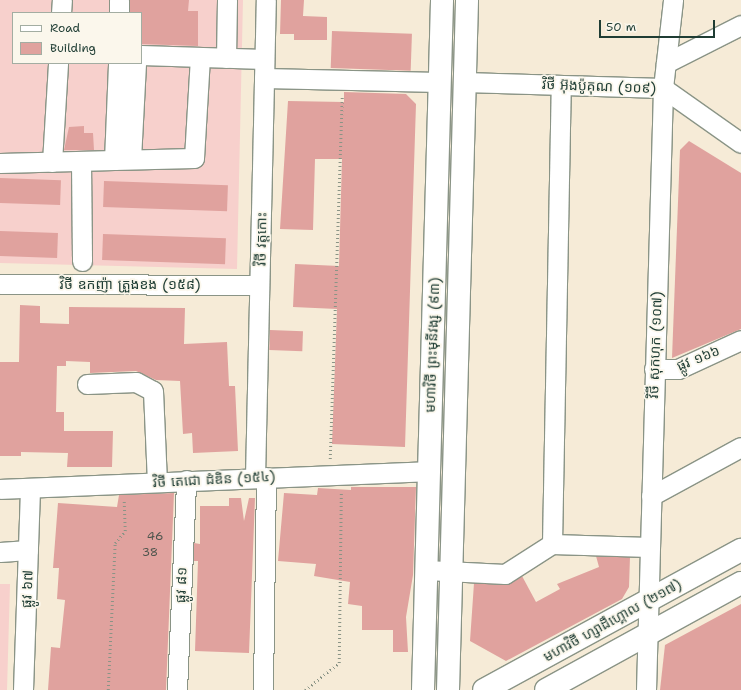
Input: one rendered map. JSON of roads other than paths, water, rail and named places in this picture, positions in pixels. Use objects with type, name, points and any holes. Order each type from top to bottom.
[{"type":"main road","name":"មហាវិថី ព្រះមុនីវង្ស (៩៣)","points":[[423,690],[442,0]]},
{"type":"main road","name":"មហាវិថី ព្រះមុនីវង្ស (៩៣)","points":[[448,690],[466,0]]},
{"type":"main road","name":"មហាវិថី ហ្សាដឹហ្គោល (២១៧)","points":[[484,690],[741,550]]},
{"type":"main road","name":"មហាវិថី ហ្សាដឹហ្គោល (២១៧)","points":[[546,690],[741,583]]},
{"type":"street","points":[[60,12],[62,0]]},
{"type":"street","points":[[119,0],[119,12]]},
{"type":"street","points":[[226,58],[227,0]]},
{"type":"street","name":"វិថី វត្តកោះ","points":[[263,690],[259,285],[266,0]]},
{"type":"street","name":"វិថី សុកហុក (១០៧)","points":[[646,690],[662,88],[673,0]]},
{"type":"street","points":[[666,63],[741,25]]},
{"type":"street","points":[[142,55],[264,59]]},
{"type":"street","points":[[0,163],[81,163],[194,158],[200,57]]},
{"type":"street","points":[[52,162],[58,64]]},
{"type":"street","points":[[118,64],[122,160]]},
{"type":"street","points":[[122,160],[136,64]]},
{"type":"street","points":[[264,78],[439,82]]},
{"type":"street","name":"វិថី អ៊ុងប៉ូគុណ (១០៩)","points":[[464,82],[662,88],[739,137]]},
{"type":"street","points":[[552,544],[561,85]]},
{"type":"street","points":[[81,163],[82,261]]},
{"type":"street","name":"វិថី ឧកញ៉ា ត្រួងខង (១៥៨)","points":[[0,284],[259,285]]},
{"type":"street","name":"ផ្លូវ ១៦៦","points":[[654,369],[678,369],[741,340]]},
{"type":"street","points":[[87,384],[136,382],[152,391],[157,482]]},
{"type":"street","points":[[651,496],[741,447]]},
{"type":"street","name":"វិថី តេជោ ដំឌិន (១៥៤)","points":[[0,489],[335,473],[429,471]]},
{"type":"street","name":"ផ្លូវ ៨១","points":[[177,690],[186,480]]},
{"type":"street","name":"ផ្លូវ ៦៧","points":[[23,690],[30,488]]},
{"type":"street","points":[[426,570],[505,574],[552,544],[650,547]]},
{"type":"street","points":[[0,552],[28,550]]}]
